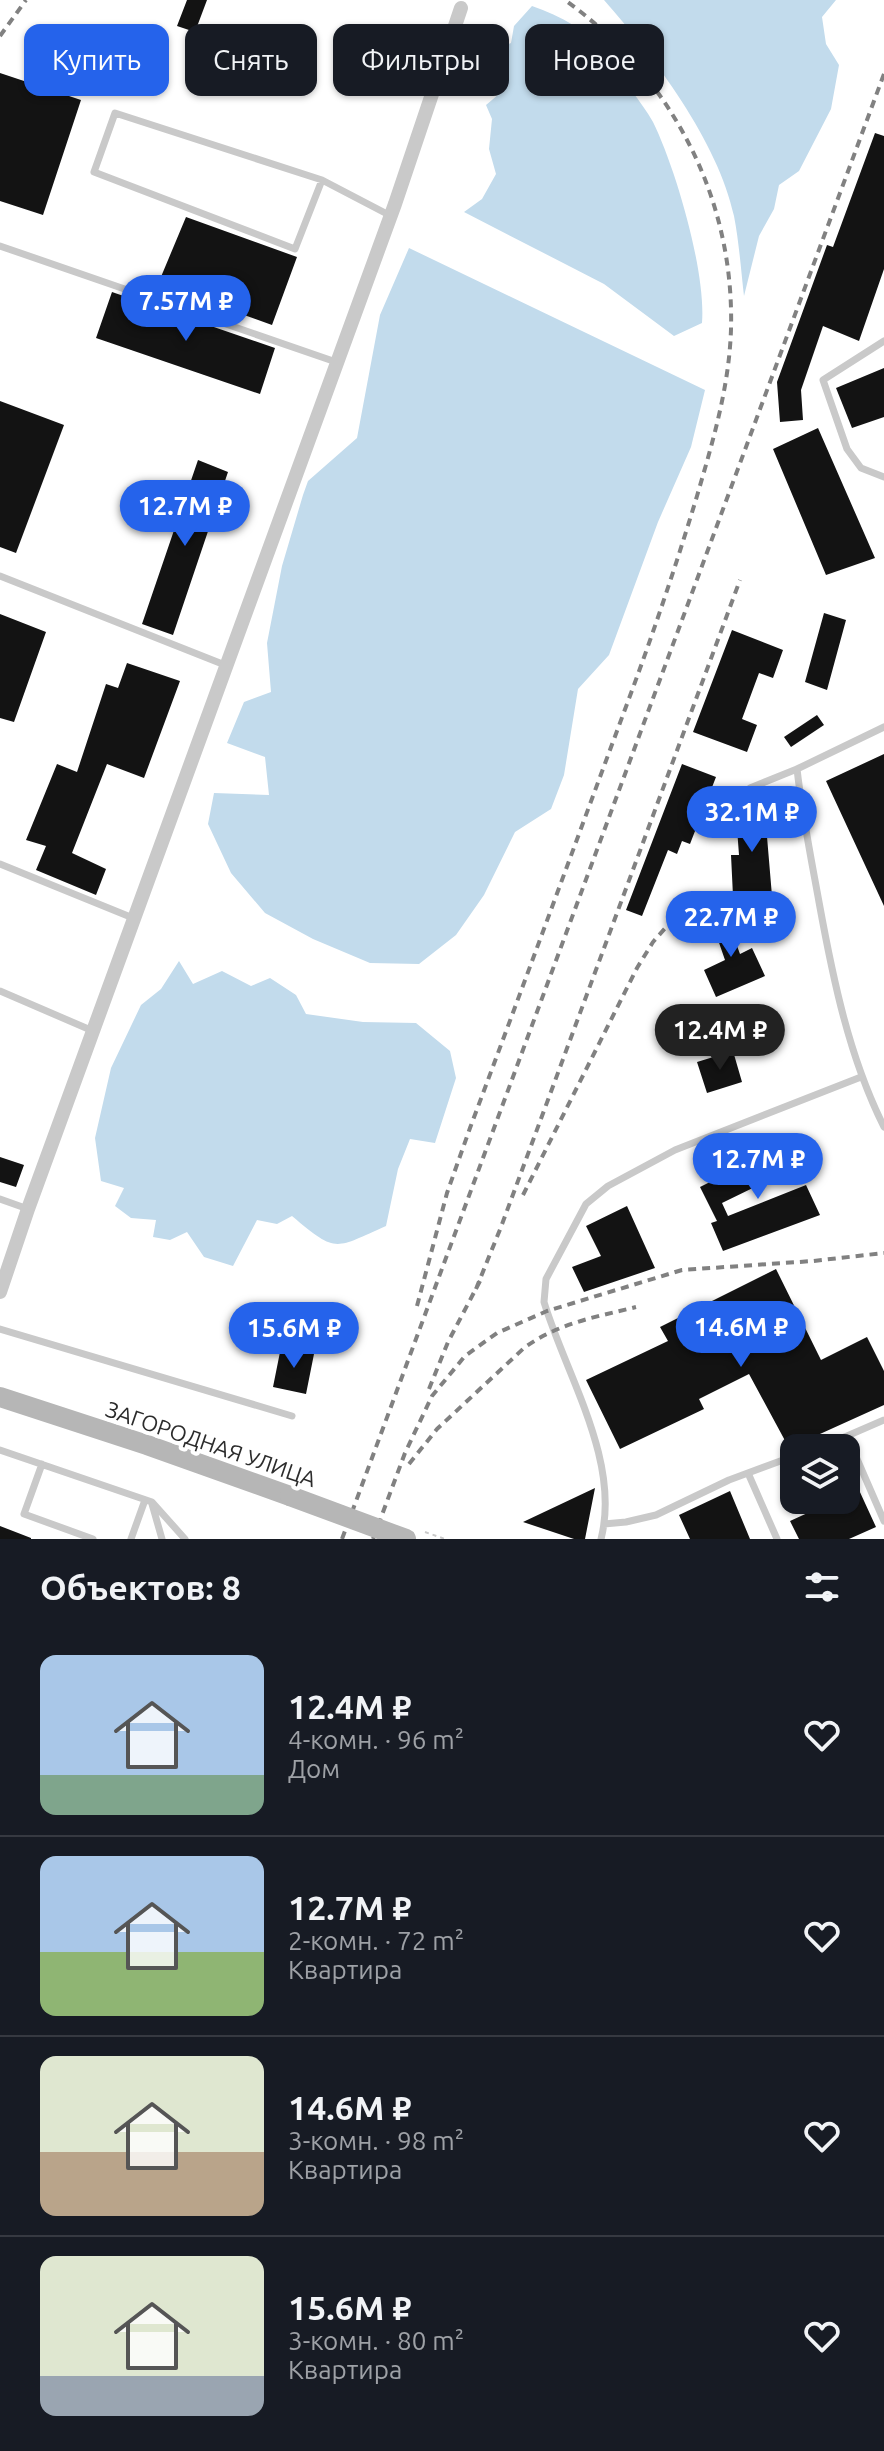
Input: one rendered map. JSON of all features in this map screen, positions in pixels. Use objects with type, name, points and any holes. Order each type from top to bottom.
[{"type":"main road","name":"ЗАГОРОДНАЯ УЛИЦА","points":[[0,1397],[290,1496],[415,1535]]},
{"type":"street","points":[[0,1292],[133,918],[391,216],[461,8]]},
{"type":"lane","points":[[322,180],[295,249],[94,172],[115,113],[322,180],[391,216]]},
{"type":"lane","points":[[0,246],[336,362]]},
{"type":"lane","points":[[884,341],[823,380],[847,449],[861,468],[884,477]]},
{"type":"lane","points":[[0,576],[225,665]]},
{"type":"lane","points":[[750,788],[884,727]]},
{"type":"lane","points":[[797,769],[839,999],[861,1077],[884,1127]]},
{"type":"lane","points":[[0,864],[133,918]]},
{"type":"lane","points":[[0,991],[93,1031]]},
{"type":"lane","points":[[601,1539],[606,1509],[597,1444],[544,1302],[546,1279],[586,1204],[608,1186],[675,1150],[861,1077]]},
{"type":"lane","points":[[0,1199],[28,1209]]},
{"type":"lane","points":[[0,1329],[292,1416]]},
{"type":"lane","points":[[852,1434],[884,1420]]},
{"type":"lane","points":[[0,1450],[148,1501],[185,1539]]},
{"type":"lane","points":[[604,1524],[656,1515],[729,1480],[780,1461]]},
{"type":"lane","points":[[42,1464],[24,1514],[93,1539]]},
{"type":"lane","points":[[860,1466],[884,1521]]},
{"type":"lane","points":[[748,1473],[777,1539]]},
{"type":"lane","points":[[131,1539],[148,1501]]},
{"type":"lane","points":[[148,1501],[162,1539]]},
{"type":"path","points":[[415,1535],[445,1539]]},
{"type":"water","points":[[604,0],[836,0],[822,17],[826,44],[839,65],[831,109],[799,171],[779,185],[774,209],[759,236],[744,296],[734,216],[726,188],[699,130],[664,75],[664,24],[624,24]]},
{"type":"water","points":[[532,6],[572,24],[525,24],[525,96],[635,96],[653,122],[688,221],[699,277],[702,323],[674,336],[604,284],[464,212],[482,199],[496,174],[489,149],[492,119],[486,105],[497,96],[509,96],[509,44],[514,26]]},
{"type":"water","points":[[409,248],[705,390],[691,447],[658,522],[609,655],[578,689],[564,775],[551,809],[515,832],[484,895],[456,935],[419,964],[370,963],[313,939],[265,913],[231,873],[208,824],[214,793],[269,795],[265,757],[227,743],[244,702],[271,692],[267,643],[282,566],[303,495],[308,481],[357,438],[380,315]]},
{"type":"water","points":[[179,961],[193,984],[222,971],[251,986],[270,978],[296,995],[306,1014],[363,1022],[416,1023],[450,1051],[456,1078],[435,1143],[410,1139],[398,1169],[386,1226],[336,1244],[318,1237],[292,1216],[277,1224],[257,1220],[233,1266],[204,1257],[187,1232],[170,1240],[153,1237],[156,1220],[131,1218],[115,1206],[124,1188],[101,1181],[95,1138],[111,1068],[141,1005],[161,989]]},
{"type":"building","points":[[187,0],[207,0],[198,24],[185,24],[185,29],[177,26]]},
{"type":"building","points":[[0,73],[24,81],[24,96],[69,96],[81,100],[43,215],[0,201]]},
{"type":"building","points":[[875,133],[884,136],[884,269],[859,341],[823,326],[801,390],[803,420],[780,422],[777,382],[827,245],[833,247]]},
{"type":"building","points":[[186,217],[297,257],[272,325],[158,284]]},
{"type":"building","points":[[112,292],[275,348],[260,394],[96,338]]},
{"type":"building","points":[[884,368],[884,417],[852,428],[836,388]]},
{"type":"building","points":[[0,401],[64,425],[16,553],[0,547]]},
{"type":"building","points":[[818,428],[875,558],[826,575],[773,449]]},
{"type":"building","points":[[198,460],[228,472],[173,635],[142,624]]},
{"type":"building","points":[[824,613],[846,620],[827,690],[805,682]]},
{"type":"building","points":[[0,614],[46,632],[14,722],[0,718]]},
{"type":"building","points":[[732,630],[783,650],[773,678],[759,673],[742,719],[757,725],[747,752],[693,732]]},
{"type":"building","points":[[127,663],[180,681],[144,778],[107,764],[72,853],[106,869],[96,895],[36,870],[46,846],[26,840],[57,764],[77,772],[106,684],[118,688]]},
{"type":"building","points":[[817,715],[824,725],[791,747],[784,737]]},
{"type":"building","points":[[884,754],[884,906],[826,781]]},
{"type":"building","points":[[682,764],[716,777],[690,844],[682,841],[677,854],[668,850],[642,916],[626,910]]},
{"type":"building","points":[[764,801],[772,896],[733,896],[731,855],[739,855],[737,828],[742,827],[740,802]]},
{"type":"building","points":[[781,901],[786,925],[771,928],[767,904]]},
{"type":"building","points":[[722,905],[740,954],[752,948],[765,976],[716,997],[704,970],[725,960],[707,908]]},
{"type":"building","points":[[733,1051],[742,1082],[707,1093],[697,1062]]},
{"type":"building","points":[[788,1143],[798,1166],[722,1203],[728,1216],[806,1185],[820,1215],[723,1251],[711,1223],[717,1221],[700,1187]]},
{"type":"building","points":[[0,1157],[24,1165],[16,1187],[0,1182]]},
{"type":"building","points":[[627,1206],[655,1268],[584,1292],[572,1267],[601,1256],[586,1226]]},
{"type":"building","points":[[776,1269],[821,1360],[867,1337],[884,1371],[884,1405],[820,1434],[781,1434],[749,1374],[699,1399],[704,1409],[620,1449],[586,1380],[668,1341],[660,1327]]},
{"type":"building","points":[[281,1347],[314,1354],[306,1394],[273,1387]]},
{"type":"building","points":[[595,1488],[585,1539],[574,1539],[523,1522]]},
{"type":"building","points":[[730,1491],[750,1539],[690,1539],[679,1515]]},
{"type":"building","points":[[860,1492],[876,1527],[849,1539],[799,1539],[790,1521],[805,1514],[860,1514]]},
{"type":"building","points":[[0,1526],[31,1538],[31,1539],[0,1539]]},
{"type":"railway","points":[[0,36],[26,0]]},
{"type":"railway","points":[[417,1306],[447,1193],[671,577],[710,450],[722,404],[729,357],[731,309],[727,263],[718,219],[704,176],[661,97],[633,61],[601,29],[565,0]]},
{"type":"railway","points":[[342,1539],[884,74]]},
{"type":"railway","points":[[476,1289],[740,580]]},
{"type":"railway","points":[[523,1195],[637,968],[653,942],[689,901]]},
{"type":"railway","points":[[373,1539],[405,1453],[432,1396],[465,1356],[497,1333],[547,1311],[682,1270],[884,1253]]},
{"type":"railway","points":[[429,1389],[448,1342],[480,1281]]},
{"type":"railway","points":[[409,1464],[437,1429],[537,1339],[564,1327],[636,1307]]}]
